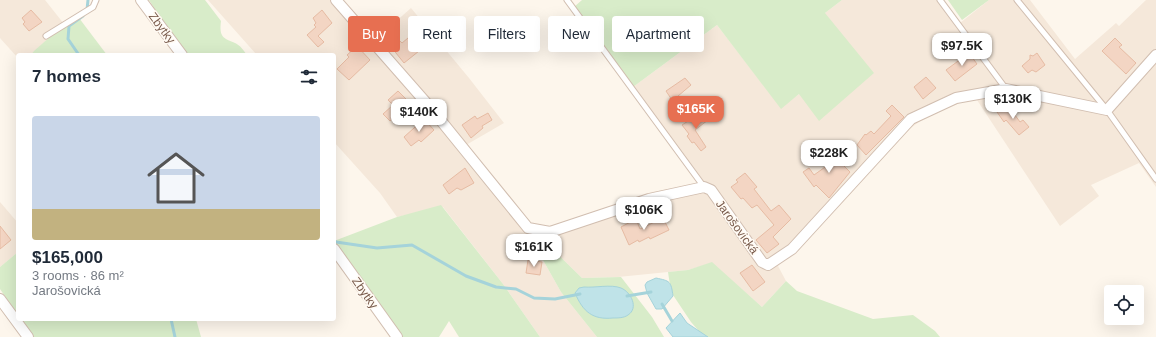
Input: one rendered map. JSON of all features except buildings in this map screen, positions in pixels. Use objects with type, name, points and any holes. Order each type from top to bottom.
[{"type":"street","name":"Zbytky","points":[[141,0],[181,53]]},
{"type":"street","points":[[336,0],[429,106],[528,228],[550,232],[649,199],[704,187]]},
{"type":"street","points":[[1108,110],[1156,55]]},
{"type":"street","name":"Jarošovická","points":[[704,187],[711,190],[762,262],[768,265],[792,249],[911,119],[956,98],[1006,89],[1108,110]]},
{"type":"street","name":"Zbytky","points":[[336,252],[397,337]]},
{"type":"street","points":[[0,299],[16,321]]},
{"type":"street","points":[[16,321],[28,337]]},
{"type":"lane","points":[[46,36],[93,8],[96,0]]},
{"type":"lane","points":[[567,0],[704,187]]},
{"type":"lane","points":[[940,0],[1006,89]]},
{"type":"lane","points":[[1017,0],[1108,110],[1156,179]]},
{"type":"shaded area","points":[[0,0],[45,0],[64,24],[33,53],[16,53],[16,56],[0,38]]},
{"type":"shaded area","points":[[208,0],[340,0],[354,16],[348,16],[348,52],[400,52],[400,18],[411,8],[418,16],[408,16],[408,52],[447,52],[504,123],[466,145],[528,221],[530,237],[561,292],[597,337],[540,337],[503,284],[443,207],[397,217],[380,193],[336,144],[336,53],[255,53]]},
{"type":"shaded area","points":[[842,0],[943,0],[960,23],[989,0],[1030,0],[1075,59],[1116,23],[1119,26],[1146,0],[1156,0],[1156,187],[1139,163],[1091,185],[1099,196],[1060,226],[975,97],[927,116],[904,133],[778,266],[786,281],[762,307],[712,263],[688,270],[618,277],[582,278],[542,239],[549,226],[568,221],[652,192],[703,183],[633,87],[680,52],[704,52],[704,35],[717,25],[781,108],[799,94],[825,13]]},
{"type":"shaded area","points":[[0,202],[16,221],[16,254],[0,267]]},
{"type":"green space","points":[[149,0],[205,0],[221,21],[221,34],[227,40],[239,45],[246,53],[186,53],[167,28]]},
{"type":"green space","points":[[582,0],[842,0],[825,13],[874,73],[819,121],[799,94],[781,109],[717,25],[704,35],[704,16],[612,16],[612,52],[680,52],[633,87],[604,48],[604,16],[581,16],[574,7]]},
{"type":"green space","points":[[948,0],[989,0],[962,20]]},
{"type":"green space","points":[[76,14],[105,53],[32,53]]},
{"type":"green space","points":[[441,205],[503,284],[540,337],[459,337],[449,321],[439,337],[402,337],[336,245],[336,240],[397,217]]},
{"type":"green space","points":[[530,237],[542,239],[582,278],[621,277],[652,317],[664,337],[597,337],[561,292]]},
{"type":"green space","points":[[16,254],[16,312],[0,289],[0,267]]},
{"type":"green space","points":[[712,262],[762,307],[786,281],[797,291],[873,319],[913,315],[935,331],[940,337],[704,337],[691,322],[671,292],[668,272],[688,270]]},
{"type":"green space","points":[[21,321],[197,321],[201,337],[33,337]]},
{"type":"water","points":[[656,278],[669,282],[673,296],[662,309],[656,309],[647,293],[645,285],[647,282]]},
{"type":"water","points":[[613,286],[621,288],[631,296],[633,308],[626,316],[619,318],[600,318],[594,316],[585,310],[575,293],[579,288]]},
{"type":"water","points":[[680,313],[687,323],[708,337],[673,337],[666,328]]},
{"type":"waterway","points":[[87,10],[88,0]]},
{"type":"waterway","points":[[78,53],[68,39],[69,26],[83,16]]},
{"type":"waterway","points":[[336,242],[377,248],[412,245],[466,276],[496,287],[516,289],[534,298],[555,299],[580,294]]},
{"type":"waterway","points":[[627,296],[651,292]]},
{"type":"waterway","points":[[662,304],[672,321]]},
{"type":"waterway","points":[[171,321],[175,337]]}]
